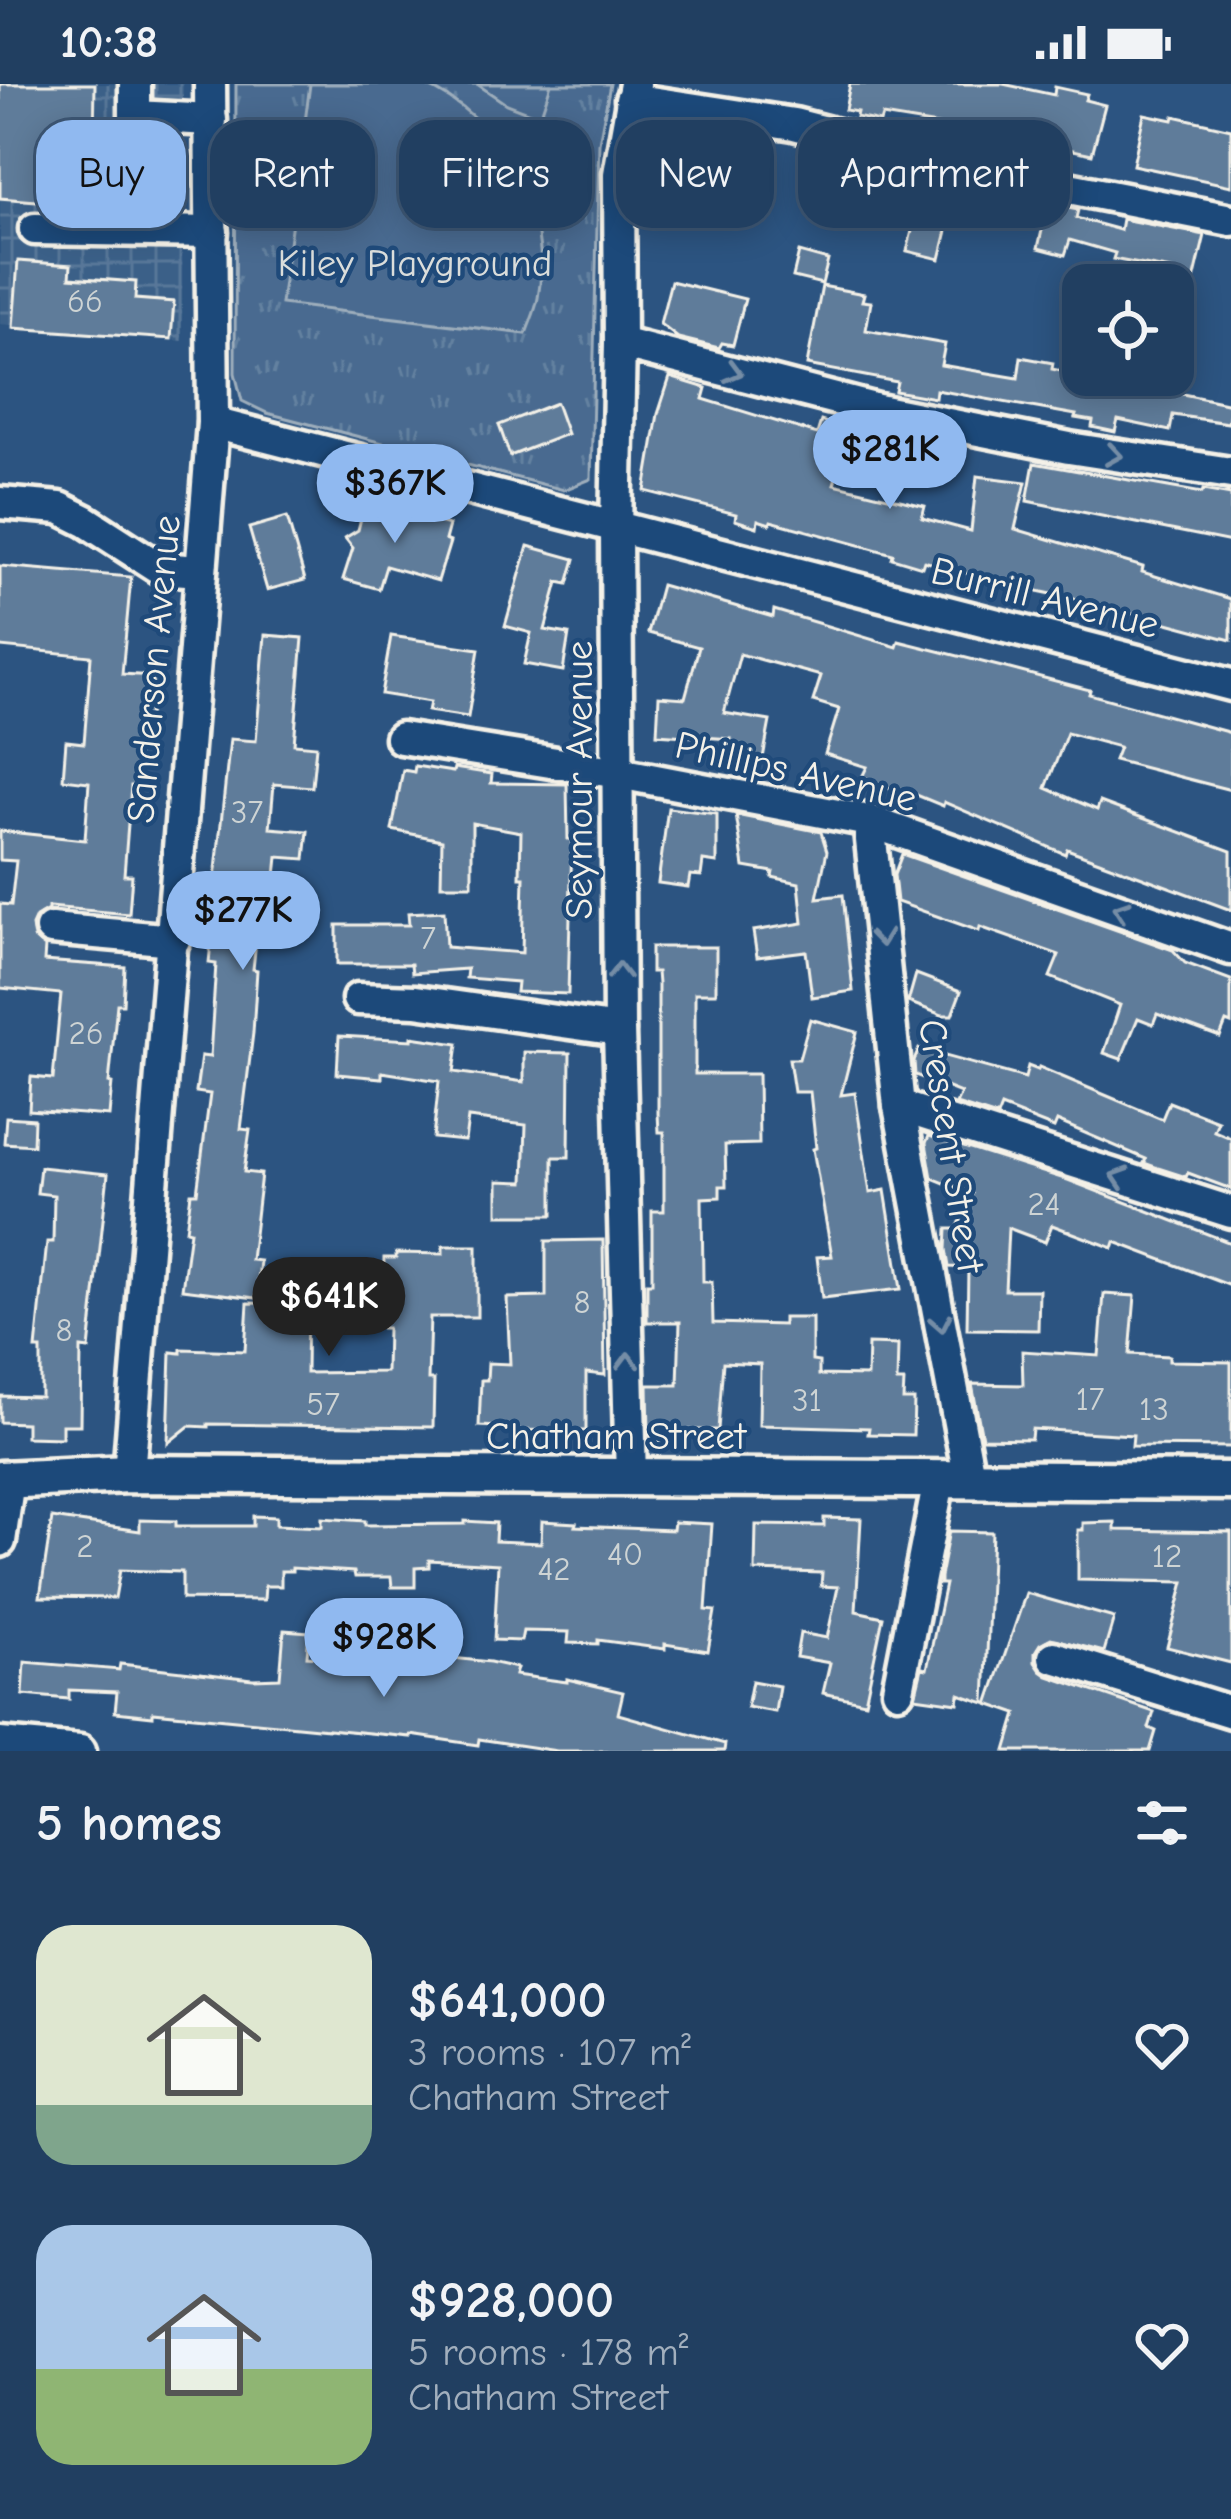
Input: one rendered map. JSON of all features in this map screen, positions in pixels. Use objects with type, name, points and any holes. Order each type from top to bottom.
[{"type":"main road","name":"Chatham Street","points":[[5,1480],[130,1474],[1231,1481]]},
{"type":"street","points":[[135,84],[135,116],[211,120]]},
{"type":"street","name":"Sanderson Avenue","points":[[210,84],[211,120]]},
{"type":"street","points":[[633,92],[794,124],[957,166],[1231,220]]},
{"type":"street","name":"Seymour Avenue","points":[[631,1478],[619,1030],[616,528],[619,174],[633,92]]},
{"type":"street","name":"Sanderson Avenue","points":[[130,1474],[213,423],[212,228]]},
{"type":"street","points":[[35,229],[212,232]]},
{"type":"street","points":[[620,343],[878,410],[1069,448],[1231,473]]},
{"type":"street","name":"Burrill Avenue","points":[[213,423],[1231,686]]},
{"type":"street","points":[[0,502],[60,508],[159,568],[200,571]]},
{"type":"street","name":"Phillips Avenue","points":[[401,739],[619,773],[868,821],[1231,949]]},
{"type":"street","name":"Crescent Street","points":[[868,821],[899,1106],[955,1481]]},
{"type":"street","points":[[51,929],[174,940]]},
{"type":"street","points":[[358,999],[416,1001],[619,1030]]},
{"type":"street","points":[[899,1106],[1231,1212]]},
{"type":"street","points":[[0,1541],[5,1480]]},
{"type":"street","points":[[898,1690],[955,1481]]},
{"type":"street","points":[[1054,1657],[1231,1712]]},
{"type":"street","points":[[0,1744],[80,1751]]},
{"type":"shaded area","points":[[0,84],[183,84],[183,120],[36,120],[36,228],[182,228],[182,341],[0,324]]},
{"type":"green space","name":"Kiley Playground","points":[[236,84],[610,84],[599,143],[591,479],[564,490],[267,413],[242,401],[235,373],[236,228],[375,228],[375,120],[236,120]]},
{"type":"green space","points":[[310,84],[422,84],[476,119],[399,120],[399,228],[536,228],[541,266],[538,298],[526,334],[281,304],[291,228],[375,228],[375,120],[305,120]]},
{"type":"green space","points":[[477,84],[551,84],[540,117],[506,104]]},
{"type":"building","points":[[0,84],[95,84],[94,120],[36,120],[36,201],[0,198]]},
{"type":"building","points":[[850,84],[1003,84],[1054,95],[1055,87],[1087,94],[1085,100],[1105,105],[1092,154],[1070,149],[1070,120],[882,116],[870,120],[845,110]]},
{"type":"building","points":[[1144,114],[1231,129],[1231,186],[1133,165]]},
{"type":"building","points":[[1070,208],[1078,210],[1076,218],[1120,230],[1122,219],[1205,235],[1194,281],[1194,264],[1113,259],[1115,253],[1070,240],[1065,255],[1038,248],[1043,228],[1070,228]]},
{"type":"building","points":[[913,228],[948,228],[940,259],[907,251]]},
{"type":"building","points":[[799,252],[828,260],[822,284],[793,277]]},
{"type":"building","points":[[18,261],[71,265],[70,277],[136,282],[135,299],[174,302],[171,339],[13,328]]},
{"type":"building","points":[[671,281],[745,299],[733,345],[722,343],[719,348],[678,338],[660,324]]},
{"type":"building","points":[[822,286],[864,294],[862,301],[871,302],[866,330],[945,344],[941,365],[1018,378],[1021,357],[1053,363],[1052,369],[1062,371],[1062,396],[1192,396],[1231,404],[1228,423],[1173,415],[1170,431],[1118,420],[1115,432],[1092,427],[1093,421],[1076,415],[936,390],[935,398],[895,391],[897,382],[807,365]]},
{"type":"building","points":[[670,377],[706,388],[703,399],[817,434],[821,421],[851,430],[834,484],[925,506],[922,518],[971,531],[977,476],[1026,482],[1015,529],[1231,599],[1231,640],[924,561],[922,567],[892,558],[893,554],[771,521],[758,520],[757,527],[735,520],[736,514],[645,491],[658,414]]},
{"type":"building","points":[[556,403],[567,434],[510,456],[499,425]]},
{"type":"building","points":[[1034,463],[1231,495],[1231,542],[1027,501]]},
{"type":"building","points":[[365,503],[449,525],[445,540],[450,542],[438,581],[386,566],[379,589],[343,579],[353,548],[345,538],[358,530]]},
{"type":"building","points":[[287,517],[305,580],[267,590],[249,528]]},
{"type":"building","points":[[528,546],[575,559],[568,584],[558,582],[545,630],[569,634],[563,671],[524,664],[531,633],[505,626]]},
{"type":"building","points":[[0,566],[131,577],[122,674],[153,676],[148,726],[140,726],[135,786],[131,786],[124,875],[132,875],[129,914],[48,907],[32,926],[34,938],[45,947],[44,961],[125,967],[123,1004],[117,1004],[109,1116],[29,1110],[31,1077],[53,1079],[61,994],[0,988],[0,904],[11,905],[16,861],[0,860],[0,831],[85,840],[89,782],[63,779],[66,741],[84,743],[91,656],[0,647]]},
{"type":"building","points":[[661,585],[773,617],[774,610],[897,647],[899,641],[1006,668],[1231,733],[1231,790],[1114,760],[1119,747],[1067,733],[1046,788],[1097,810],[1100,802],[1231,851],[1231,910],[1067,849],[1065,854],[944,802],[943,806],[902,789],[900,793],[862,777],[867,767],[825,754],[839,709],[813,701],[821,676],[740,654],[724,713],[770,721],[763,758],[729,752],[731,739],[657,734],[659,696],[685,698],[699,647],[648,633]]},
{"type":"building","points":[[265,635],[303,638],[294,744],[316,746],[312,787],[274,784],[270,828],[308,831],[305,859],[278,857],[271,923],[258,922],[253,1033],[241,1129],[250,1130],[244,1172],[261,1174],[251,1260],[260,1261],[256,1298],[182,1289],[191,1193],[197,1193],[210,1094],[196,1092],[201,1056],[210,1057],[216,964],[209,963],[213,898],[230,739],[256,741]]},
{"type":"building","points":[[391,636],[479,649],[468,717],[428,711],[430,702],[381,694]]},
{"type":"building","points":[[415,766],[492,774],[491,783],[567,784],[568,839],[572,839],[568,994],[516,992],[517,982],[466,978],[467,969],[412,973],[411,964],[337,964],[337,925],[409,925],[408,913],[444,911],[446,947],[522,953],[521,832],[472,823],[472,885],[441,885],[442,840],[392,830],[403,770],[414,772]]},
{"type":"building","points":[[668,808],[717,814],[717,863],[703,861],[701,876],[690,875],[688,887],[658,883]]},
{"type":"building","points":[[736,815],[821,832],[827,851],[817,898],[843,895],[853,991],[812,997],[806,951],[757,957],[753,931],[803,923],[799,883],[744,867]]},
{"type":"building","points":[[902,854],[1173,950],[1185,963],[1231,980],[1231,1024],[1226,1022],[1220,1037],[1157,1014],[1153,1024],[1138,1018],[1121,1059],[1104,1053],[1120,1005],[1050,977],[1059,955],[897,902],[894,875]]},
{"type":"building","points":[[651,947],[716,947],[716,993],[695,993],[695,1074],[758,1074],[759,1144],[725,1145],[726,1186],[720,1186],[720,1197],[702,1198],[703,1282],[712,1282],[713,1323],[783,1325],[783,1318],[812,1318],[812,1361],[819,1362],[819,1375],[867,1376],[868,1344],[898,1345],[897,1382],[904,1382],[903,1400],[914,1400],[913,1435],[868,1434],[869,1428],[759,1425],[760,1364],[723,1362],[718,1430],[686,1430],[686,1442],[656,1441],[649,1435],[648,1385],[678,1385],[680,1322],[647,1322],[652,1211],[664,1211],[658,984],[657,972],[651,972]]},
{"type":"building","points":[[916,974],[961,991],[952,1015],[908,1002]]},
{"type":"building","points":[[810,1019],[857,1032],[841,1095],[855,1093],[870,1193],[885,1190],[901,1289],[822,1298],[817,1257],[832,1256],[813,1149],[810,1092],[794,1092],[789,1059],[799,1059]]},
{"type":"building","points":[[339,1036],[412,1037],[458,1044],[454,1072],[524,1082],[524,1052],[570,1053],[569,1157],[553,1157],[553,1215],[498,1215],[498,1181],[524,1182],[526,1125],[468,1118],[465,1141],[433,1138],[439,1081],[382,1072],[382,1078],[337,1074]]},
{"type":"building","points":[[919,1049],[1025,1078],[1028,1066],[1039,1067],[1162,1119],[1169,1102],[1218,1121],[1214,1131],[1231,1138],[1231,1189],[1144,1163],[1146,1159],[1057,1121],[1054,1128],[1001,1107],[997,1117],[956,1104],[961,1093],[915,1075]]},
{"type":"building","points":[[6,1117],[34,1119],[33,1145],[4,1143]]},
{"type":"building","points":[[929,1136],[1068,1180],[1231,1243],[1231,1286],[1115,1242],[1113,1248],[1052,1225],[1045,1242],[1008,1228],[1005,1290],[1039,1290],[1038,1330],[967,1329],[968,1268],[949,1267],[946,1249],[947,1229],[957,1229],[972,1194],[932,1178]]},
{"type":"building","points":[[40,1167],[108,1174],[89,1349],[81,1348],[80,1425],[62,1425],[62,1438],[26,1437],[26,1423],[0,1422],[0,1396],[41,1397],[41,1349],[36,1349],[47,1242],[53,1242],[54,1195],[37,1193]]},
{"type":"building","points":[[603,1240],[605,1375],[586,1373],[586,1431],[479,1426],[481,1380],[487,1380],[488,1363],[510,1364],[507,1298],[546,1297],[546,1241]]},
{"type":"building","points":[[443,1246],[477,1246],[477,1317],[430,1317],[428,1380],[434,1380],[433,1427],[208,1424],[189,1426],[168,1443],[171,1352],[245,1351],[248,1303],[307,1304],[306,1373],[386,1372],[384,1258],[396,1258],[396,1253],[443,1254]]},
{"type":"building","points":[[1104,1294],[1135,1296],[1130,1354],[1169,1356],[1169,1361],[1231,1362],[1231,1447],[1132,1446],[1133,1435],[1032,1429],[1031,1439],[982,1438],[972,1384],[1023,1385],[1022,1351],[1099,1356]]},
{"type":"building","points":[[253,1516],[276,1517],[276,1525],[322,1527],[322,1518],[365,1521],[365,1525],[496,1523],[495,1541],[541,1543],[542,1521],[673,1530],[674,1522],[712,1524],[706,1610],[715,1611],[708,1651],[598,1640],[598,1644],[568,1643],[569,1632],[523,1631],[521,1641],[494,1640],[498,1564],[429,1560],[429,1567],[415,1568],[415,1587],[392,1587],[391,1577],[292,1568],[281,1571],[281,1586],[265,1586],[264,1600],[182,1599],[182,1572],[120,1570],[115,1598],[40,1597],[52,1518],[140,1531],[140,1520],[176,1521],[176,1526],[253,1526]]},
{"type":"building","points":[[824,1518],[861,1519],[856,1611],[883,1617],[865,1702],[823,1693],[830,1663],[796,1657],[800,1633],[827,1638],[838,1587],[821,1586],[822,1573],[755,1571],[756,1525],[824,1526]]},
{"type":"building","points":[[1115,1522],[1115,1530],[1231,1532],[1231,1663],[1167,1647],[1184,1582],[1078,1580],[1078,1530],[1083,1530],[1083,1523]]},
{"type":"building","points":[[949,1531],[992,1532],[985,1703],[959,1694],[958,1703],[915,1697],[922,1668],[927,1669],[945,1584],[940,1584],[940,1577]]},
{"type":"building","points":[[1026,1593],[1114,1618],[1104,1652],[1051,1638],[1040,1644],[1035,1662],[1048,1676],[1154,1712],[1149,1728],[1156,1731],[1150,1751],[1006,1751],[1017,1714],[988,1704]]},
{"type":"building","points":[[284,1630],[309,1632],[307,1656],[415,1664],[420,1631],[445,1635],[442,1657],[490,1662],[517,1668],[515,1675],[567,1679],[623,1692],[618,1714],[725,1744],[724,1751],[557,1751],[479,1739],[478,1745],[411,1735],[115,1712],[117,1692],[69,1690],[69,1699],[23,1695],[25,1662],[119,1670],[120,1664],[280,1678]]},
{"type":"building","points":[[752,1681],[779,1686],[775,1712],[747,1707]]}]
